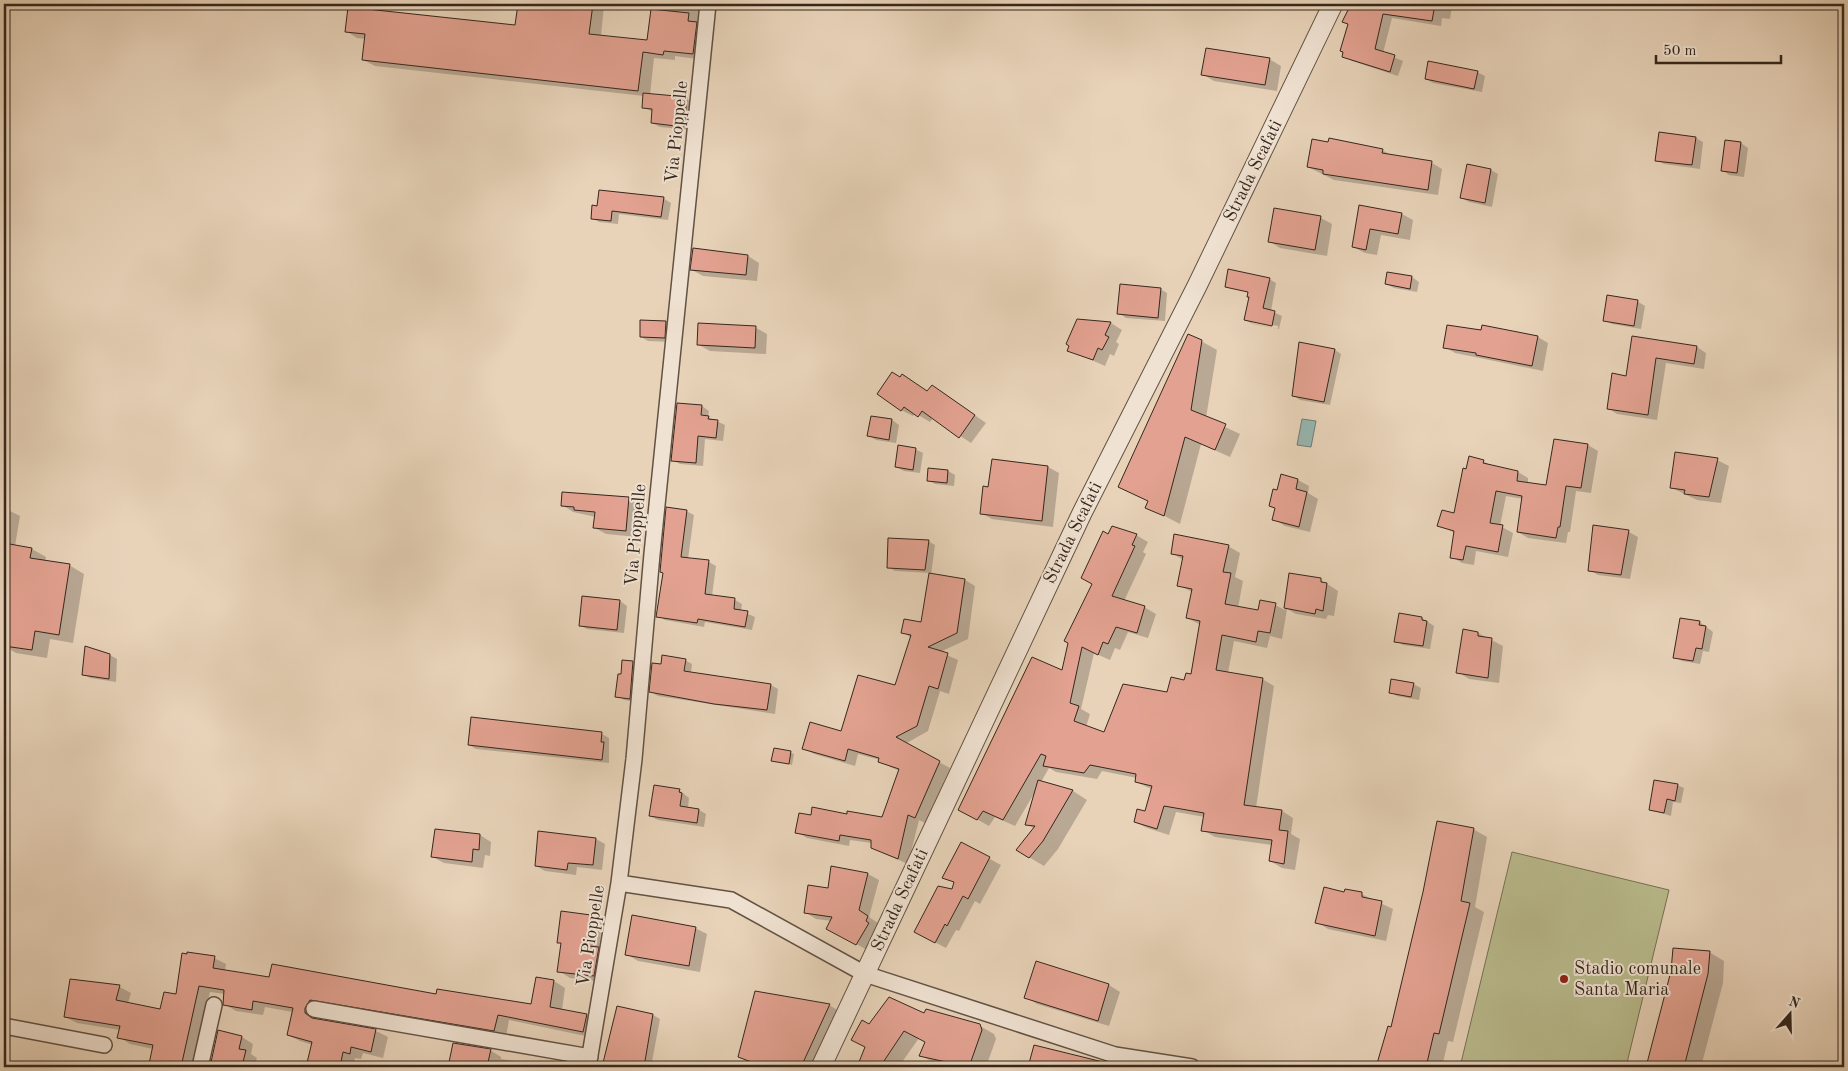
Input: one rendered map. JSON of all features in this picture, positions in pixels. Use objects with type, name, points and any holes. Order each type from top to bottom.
[{"type":"street","name":"Via Pioppelle","points":[[589,1062],[619,883],[641,701],[653,544],[708,4]]},
{"type":"street","name":"Strada Scafati","points":[[822,1067],[1082,513],[1197,286],[1333,4]]},
{"type":"street","points":[[619,883],[731,900],[865,974],[1115,1055],[1192,1067]]},
{"type":"street","points":[[200,1067],[214,1005]]},
{"type":"street","points":[[314,1009],[589,1062]]},
{"type":"street","points":[[4,1026],[104,1045]]},
{"type":"green space","name":"Stadio comunale Santa Maria","points":[[1512,852],[1669,890],[1626,1067],[1460,1067]]},
{"type":"water","points":[[1302,419],[1316,421],[1311,447],[1297,445]]},
{"type":"building","points":[[518,4],[593,4],[589,34],[647,40],[651,9],[689,13],[688,21],[697,22],[693,54],[664,51],[663,55],[643,52],[638,91],[362,60],[365,34],[345,32],[348,7],[515,25]]},
{"type":"building","points":[[1351,4],[1435,4],[1432,21],[1383,14],[1375,49],[1395,55],[1390,72],[1342,57],[1343,52],[1340,51],[1348,24],[1342,22]]},
{"type":"building","points":[[1206,48],[1270,58],[1265,85],[1201,75]]},
{"type":"building","points":[[1428,61],[1478,71],[1474,89],[1425,79]]},
{"type":"building","points":[[643,93],[687,97],[684,127],[651,123],[652,109],[642,108]]},
{"type":"building","points":[[1659,132],[1696,137],[1692,165],[1655,161]]},
{"type":"building","points":[[1329,138],[1383,149],[1382,153],[1432,161],[1428,190],[1323,174],[1323,170],[1307,167],[1312,139],[1328,142]]},
{"type":"building","points":[[1725,140],[1741,142],[1737,173],[1721,171]]},
{"type":"building","points":[[1467,164],[1491,169],[1485,203],[1460,198]]},
{"type":"building","points":[[599,190],[664,197],[661,217],[612,211],[611,221],[591,219],[592,205],[597,206]]},
{"type":"building","points":[[1359,205],[1402,213],[1398,234],[1370,229],[1366,250],[1352,247]]},
{"type":"building","points":[[1274,208],[1321,216],[1315,250],[1268,242]]},
{"type":"building","points":[[693,248],[748,255],[746,275],[690,270]]},
{"type":"building","points":[[1228,269],[1270,278],[1263,308],[1275,311],[1272,326],[1244,320],[1249,297],[1247,297],[1248,292],[1225,287]]},
{"type":"building","points":[[1387,272],[1412,276],[1410,289],[1385,284]]},
{"type":"building","points":[[1120,284],[1161,288],[1158,318],[1117,314]]},
{"type":"building","points":[[1607,295],[1638,300],[1634,326],[1603,321]]},
{"type":"building","points":[[1077,319],[1111,322],[1105,335],[1109,337],[1102,350],[1098,348],[1093,360],[1067,351],[1069,346],[1066,344]]},
{"type":"building","points":[[640,320],[666,321],[665,338],[640,337]]},
{"type":"building","points":[[698,323],[756,326],[755,348],[697,345]]},
{"type":"building","points":[[1447,325],[1481,330],[1482,325],[1538,336],[1532,366],[1476,355],[1476,353],[1443,348]]},
{"type":"building","points":[[1188,334],[1202,340],[1191,410],[1226,424],[1215,450],[1185,437],[1164,516],[1145,508],[1148,501],[1118,487]]},
{"type":"building","points":[[1632,336],[1697,346],[1694,364],[1656,358],[1648,415],[1607,409],[1612,373],[1626,376]]},
{"type":"building","points":[[1299,342],[1335,349],[1324,402],[1292,396]]},
{"type":"building","points":[[892,372],[900,377],[902,374],[927,391],[932,385],[975,415],[959,438],[922,411],[918,417],[904,407],[901,411],[877,394]]},
{"type":"building","points":[[677,403],[702,405],[701,415],[709,416],[708,419],[718,420],[716,438],[698,436],[696,463],[671,461]]},
{"type":"building","points":[[871,416],[892,419],[889,440],[867,436]]},
{"type":"building","points":[[1554,439],[1588,444],[1581,488],[1566,486],[1560,527],[1558,527],[1556,538],[1517,532],[1522,496],[1496,491],[1490,523],[1503,525],[1498,552],[1466,546],[1463,560],[1450,558],[1454,531],[1437,526],[1442,510],[1454,513],[1463,468],[1466,469],[1469,456],[1484,460],[1483,463],[1518,471],[1517,481],[1546,485]]},
{"type":"building","points":[[898,445],[916,448],[913,470],[895,467]]},
{"type":"building","points":[[1675,452],[1718,458],[1709,497],[1684,494],[1685,490],[1670,488]]},
{"type":"building","points":[[992,459],[1048,466],[1042,521],[980,514],[983,486],[988,487]]},
{"type":"building","points":[[928,468],[948,470],[947,483],[927,481]]},
{"type":"building","points":[[1281,474],[1298,479],[1296,489],[1307,492],[1299,527],[1272,520],[1275,508],[1269,506],[1273,489],[1277,490]]},
{"type":"building","points":[[562,492],[629,497],[626,531],[593,528],[595,512],[574,510],[574,507],[561,506]]},
{"type":"building","points":[[666,507],[687,510],[681,557],[709,560],[705,594],[735,598],[734,609],[748,611],[745,627],[698,619],[697,623],[656,617],[663,573],[660,572]]},
{"type":"building","points":[[1593,525],[1629,530],[1621,575],[1588,571]]},
{"type":"building","points":[[1112,526],[1137,534],[1132,545],[1135,546],[1112,596],[1145,606],[1137,633],[1116,627],[1108,644],[1103,642],[1098,655],[1082,647],[1070,703],[1079,706],[1074,721],[1104,732],[1123,684],[1167,692],[1171,677],[1184,680],[1186,673],[1191,674],[1200,621],[1186,618],[1192,589],[1177,586],[1183,556],[1171,554],[1174,534],[1229,545],[1223,572],[1231,573],[1225,604],[1258,610],[1260,600],[1276,603],[1270,633],[1258,631],[1256,642],[1222,635],[1216,670],[1263,678],[1244,805],[1282,810],[1279,830],[1288,831],[1284,864],[1269,861],[1272,840],[1201,831],[1204,813],[1164,806],[1157,829],[1134,822],[1137,809],[1145,811],[1152,786],[1135,782],[1136,774],[1090,765],[1084,773],[1043,766],[1046,756],[1041,754],[1003,820],[983,811],[977,820],[958,810],[1032,657],[1062,670],[1068,643],[1064,641],[1092,584],[1081,578],[1103,531],[1108,534]]},
{"type":"building","points":[[888,538],[929,540],[925,570],[887,568]]},
{"type":"building","points":[[4,543],[32,548],[30,558],[70,564],[59,635],[35,631],[32,650],[4,646],[4,621],[9,589],[4,588]]},
{"type":"building","points":[[929,573],[965,579],[957,633],[928,647],[948,653],[938,689],[929,686],[917,726],[896,737],[940,761],[915,818],[908,815],[898,859],[871,848],[871,840],[840,835],[839,841],[795,833],[799,813],[811,815],[812,807],[847,814],[847,811],[882,817],[899,769],[878,762],[879,758],[848,749],[845,761],[802,749],[810,722],[841,731],[858,675],[895,685],[911,635],[901,633],[904,619],[921,622]]},
{"type":"building","points":[[1289,573],[1321,578],[1321,582],[1327,583],[1323,611],[1316,609],[1315,614],[1284,608]]},
{"type":"building","points":[[582,596],[620,600],[617,630],[579,626]]},
{"type":"building","points":[[1399,613],[1422,617],[1422,620],[1427,621],[1423,646],[1394,642]]},
{"type":"building","points":[[1680,618],[1700,621],[1699,625],[1706,626],[1702,649],[1696,648],[1693,661],[1673,658]]},
{"type":"building","points":[[1463,629],[1478,632],[1478,636],[1492,638],[1488,678],[1456,673]]},
{"type":"building","points":[[85,646],[110,654],[109,679],[82,675]]},
{"type":"building","points":[[662,655],[686,659],[684,671],[771,684],[767,710],[714,704],[649,692],[652,663],[661,664]]},
{"type":"building","points":[[622,660],[633,661],[630,699],[615,697],[618,674],[621,674]]},
{"type":"building","points":[[1391,679],[1414,683],[1411,697],[1389,693]]},
{"type":"building","points":[[471,717],[602,732],[601,742],[604,742],[602,760],[468,745]]},
{"type":"building","points":[[774,748],[791,751],[789,764],[771,761]]},
{"type":"building","points":[[1038,780],[1073,790],[1043,841],[1029,858],[1016,850],[1035,826],[1025,825]]},
{"type":"building","points":[[1654,780],[1678,784],[1675,801],[1667,799],[1664,813],[1649,810]]},
{"type":"building","points":[[654,785],[680,789],[679,792],[682,793],[680,806],[699,809],[697,823],[649,816]]},
{"type":"building","points":[[1437,821],[1474,828],[1461,901],[1470,903],[1439,1034],[1434,1033],[1426,1067],[1376,1067],[1388,1026],[1391,1027],[1423,892]]},
{"type":"building","points":[[435,829],[480,834],[479,850],[473,849],[472,862],[431,857]]},
{"type":"building","points":[[538,831],[596,838],[593,865],[568,863],[567,870],[535,866]]},
{"type":"building","points":[[961,842],[990,857],[968,899],[963,896],[947,926],[945,924],[935,943],[914,932],[938,886],[952,889],[954,882],[942,878]]},
{"type":"building","points":[[831,866],[868,873],[859,910],[868,916],[866,921],[869,923],[856,945],[826,929],[832,917],[804,913],[808,885],[828,888]]},
{"type":"building","points":[[1324,887],[1344,892],[1345,889],[1362,892],[1362,897],[1382,901],[1375,936],[1315,923]]},
{"type":"building","points":[[561,911],[591,915],[588,946],[599,947],[594,976],[557,972],[561,943],[557,943]]},
{"type":"building","points":[[632,915],[696,927],[689,966],[625,955]]},
{"type":"building","points":[[1673,948],[1710,951],[1708,974],[1684,1067],[1646,1067],[1671,971]]},
{"type":"building","points":[[187,952],[215,956],[213,968],[269,977],[272,964],[436,994],[437,989],[531,1004],[536,977],[554,980],[550,1007],[587,1014],[583,1032],[498,1015],[494,1031],[310,1000],[305,1008],[305,1013],[312,1018],[376,1029],[371,1052],[351,1047],[350,1054],[343,1052],[340,1067],[306,1067],[312,1042],[287,1035],[293,1008],[253,1001],[252,1010],[223,1005],[224,990],[199,986],[181,1067],[149,1064],[153,1045],[117,1038],[120,1026],[64,1017],[70,979],[120,985],[116,1000],[160,1009],[164,992],[176,994],[182,953],[187,954]]},
{"type":"building","points":[[1036,961],[1109,984],[1098,1021],[1024,998]]},
{"type":"building","points":[[755,991],[830,1004],[801,1067],[756,1067],[757,1064],[738,1057]]},
{"type":"building","points":[[889,997],[924,1013],[926,1009],[980,1024],[982,1030],[969,1067],[919,1056],[925,1042],[904,1031],[880,1067],[857,1067],[865,1047],[851,1040],[862,1020],[869,1024]]},
{"type":"building","points":[[617,1006],[653,1014],[644,1067],[602,1067]]},
{"type":"building","points":[[218,1030],[242,1036],[239,1049],[246,1050],[242,1066],[210,1067]]},
{"type":"building","points":[[453,1043],[491,1049],[487,1067],[448,1067]]},
{"type":"building","points":[[1034,1045],[1103,1062],[1103,1067],[1028,1067]]},
{"type":"place","name":"Stadio comunale Santa Maria","points":[[1564,979]]}]
